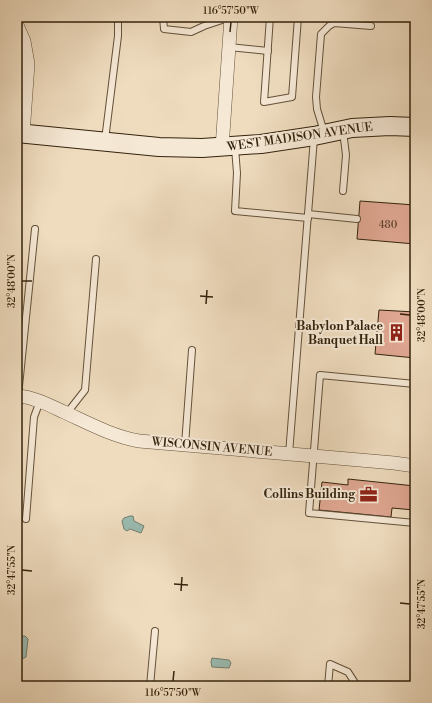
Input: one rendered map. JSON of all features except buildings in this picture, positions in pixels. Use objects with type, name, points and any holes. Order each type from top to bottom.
[{"type":"street","points":[[228,147],[229,47],[231,17]]},
{"type":"street","points":[[17,25],[24,42],[28,64],[20,133]]},
{"type":"street","name":"WEST MADISON AVENUE","points":[[20,133],[159,147],[228,147],[261,144],[352,128],[390,126],[415,127]]},
{"type":"street","name":"WISCONSIN AVENUE","points":[[18,396],[40,401],[125,439],[415,466]]},
{"type":"lane","points":[[105,141],[118,36],[118,21],[116,17]]},
{"type":"lane","points":[[163,17],[164,30],[192,32],[204,26],[231,17]]},
{"type":"lane","points":[[270,17],[264,102],[292,97],[298,17]]},
{"type":"lane","points":[[289,454],[308,216],[319,135],[316,103],[320,38],[324,30],[334,20],[371,26]]},
{"type":"lane","points":[[229,47],[268,51]]},
{"type":"lane","points":[[342,130],[346,154],[343,191]]},
{"type":"lane","points":[[228,147],[237,173],[235,211],[357,219]]},
{"type":"lane","points":[[18,396],[35,228]]},
{"type":"lane","points":[[67,413],[85,390],[96,259]]},
{"type":"lane","points":[[185,445],[192,350]]},
{"type":"lane","points":[[415,384],[320,375],[309,513],[415,523]]},
{"type":"lane","points":[[26,519],[34,417],[40,401]]},
{"type":"lane","points":[[150,686],[155,631]]},
{"type":"lane","points":[[328,686],[330,664],[348,672],[356,686]]},
{"type":"water","points":[[133,516],[134,521],[144,526],[141,533],[130,529],[127,531],[124,529],[122,521],[124,518]]},
{"type":"water","points":[[25,636],[28,639],[26,657],[20,660],[17,656],[18,637]]},
{"type":"water","points":[[212,658],[229,660],[231,663],[229,668],[212,667]]},
{"type":"place","name":"Babylon Palace Banquet Hall","points":[[396,333]]},
{"type":"place","name":"Collins Building","points":[[368,494]]}]
